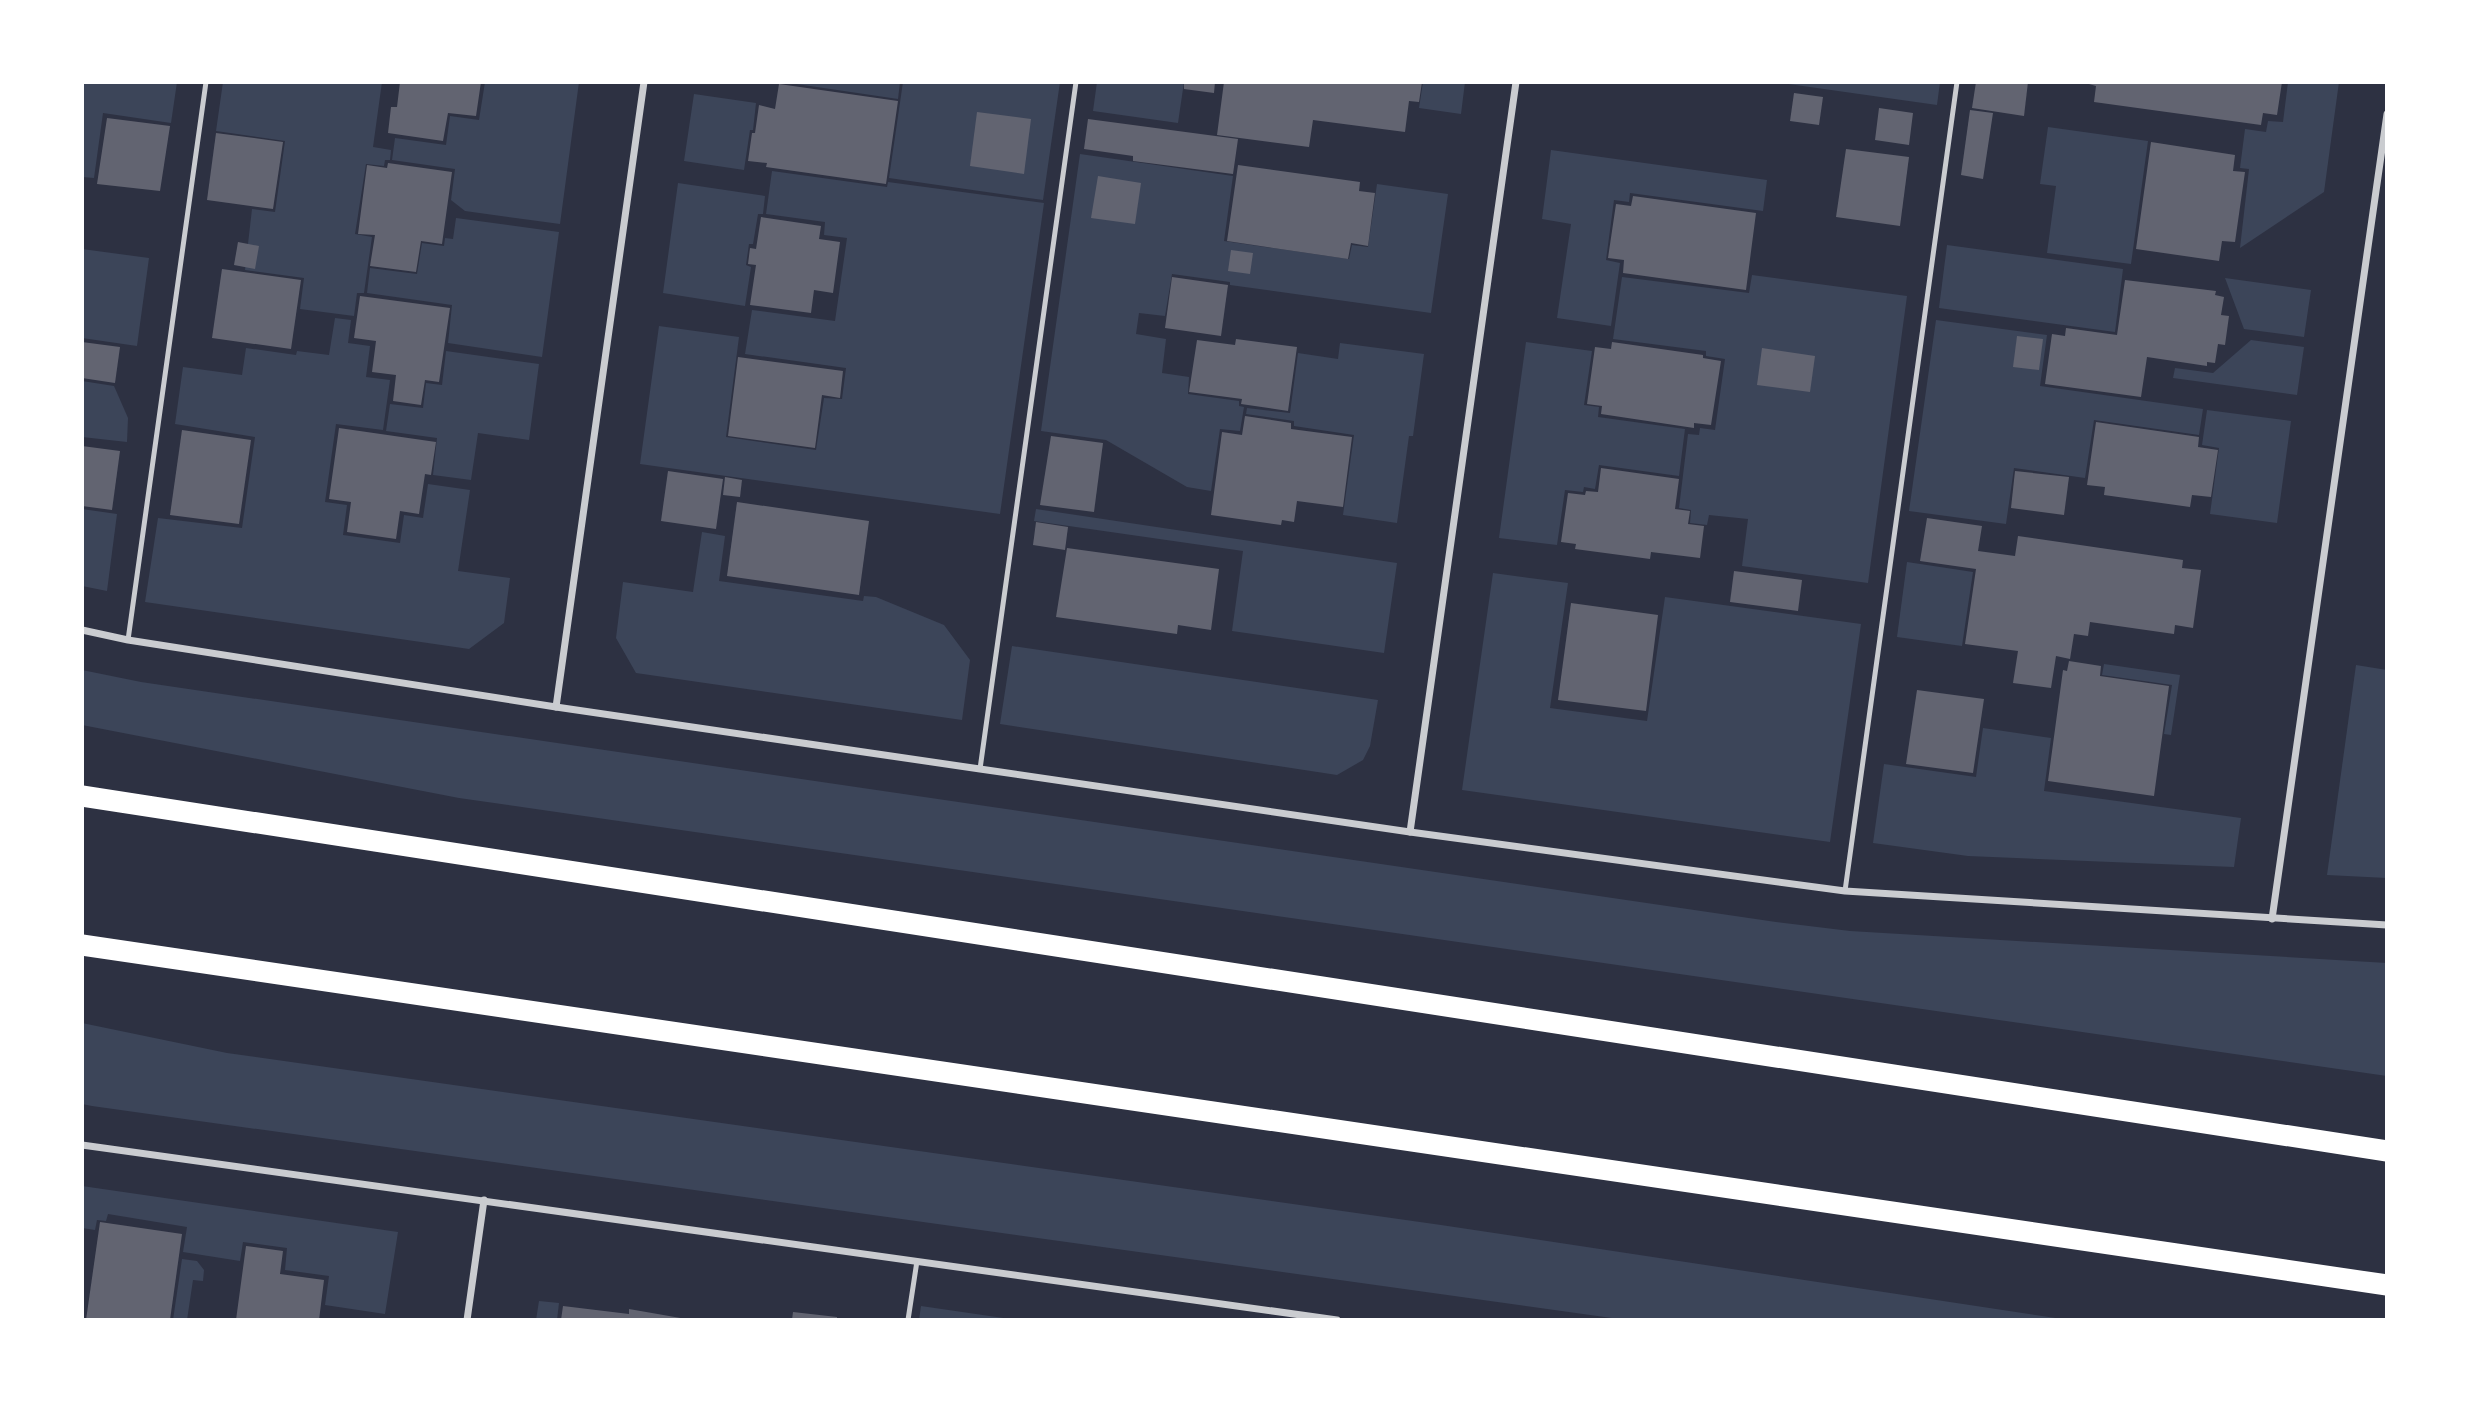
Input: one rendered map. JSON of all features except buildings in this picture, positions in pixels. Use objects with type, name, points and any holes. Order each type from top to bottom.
[{"type":"highway","points":[[82,796],[2387,1152]]},
{"type":"highway","points":[[82,945],[2387,1285]]},
{"type":"street","points":[[556,707],[644,82]]},
{"type":"street","points":[[1410,832],[1516,82]]},
{"type":"street","points":[[2273,919],[2387,114]]},
{"type":"street","points":[[82,630],[128,640],[556,707],[1410,832],[1844,891],[2387,925]]},
{"type":"street","points":[[82,1145],[1337,1320]]},
{"type":"street","points":[[467,1320],[484,1200]]},
{"type":"lane","points":[[128,640],[206,82]]},
{"type":"lane","points":[[980,769],[1076,82]]},
{"type":"lane","points":[[1844,891],[1958,82]]},
{"type":"lane","points":[[908,1320],[917,1261]]},
{"type":"shaded area","points":[[82,82],[177,82],[171,123],[103,113],[94,178],[82,177]]},
{"type":"shaded area","points":[[223,82],[382,82],[373,147],[391,150],[390,160],[385,160],[384,166],[366,164],[355,234],[372,237],[364,293],[357,293],[354,316],[300,309],[304,278],[245,270],[252,209],[275,212],[285,141],[216,131]]},
{"type":"shaded area","points":[[485,82],[579,82],[560,224],[465,211],[451,200],[455,169],[392,160],[395,138],[446,145],[450,116],[479,120]]},
{"type":"shaded area","points":[[783,82],[900,82],[898,99]]},
{"type":"shaded area","points":[[903,82],[1060,82],[1043,200],[889,178]]},
{"type":"shaded area","points":[[1097,82],[1184,82],[1178,123],[1093,111]]},
{"type":"shaded area","points":[[1423,82],[1465,82],[1461,114],[1419,108]]},
{"type":"shaded area","points":[[1775,82],[1940,82],[1937,105]]},
{"type":"shaded area","points":[[2288,82],[2339,82],[2324,192],[2240,248],[2249,169],[2240,168],[2245,129],[2266,132],[2268,121],[2283,122]]},
{"type":"shaded area","points":[[694,94],[756,103],[744,170],[684,161]]},
{"type":"shaded area","points":[[2048,127],[2148,141],[2131,264],[2047,253],[2056,186],[2040,184]]},
{"type":"shaded area","points":[[1551,150],[1767,180],[1763,211],[1630,193],[1629,202],[1614,200],[1606,260],[1620,263],[1611,326],[1557,318],[1571,224],[1542,219]]},
{"type":"shaded area","points":[[1080,154],[1233,176],[1224,241],[1349,259],[1352,245],[1368,247],[1377,184],[1448,194],[1431,313],[1230,285],[1230,282],[1172,274],[1165,316],[1139,313],[1136,334],[1166,339],[1162,373],[1189,377],[1188,394],[1239,401],[1239,406],[1244,407],[1240,431],[1220,429],[1211,491],[1187,487],[1106,440],[1041,431]]},
{"type":"shaded area","points":[[772,171],[887,187],[888,182],[1044,203],[1000,514],[640,464],[659,326],[739,337],[726,437],[816,450],[824,398],[842,399],[846,368],[745,354],[752,310],[835,321],[847,238],[824,235],[825,222],[766,214]]},
{"type":"shaded area","points":[[678,183],[765,196],[763,214],[758,214],[753,244],[749,244],[746,265],[751,267],[745,306],[663,293]]},
{"type":"shaded area","points":[[456,218],[559,232],[542,357],[448,343],[452,305],[367,293],[370,268],[417,274],[422,243],[444,246],[445,238],[453,239]]},
{"type":"shaded area","points":[[1947,245],[2123,269],[2115,332],[1939,308]]},
{"type":"shaded area","points":[[82,249],[149,258],[137,346],[82,338]]},
{"type":"shaded area","points":[[1752,275],[1907,296],[1868,583],[1742,566],[1748,519],[1709,515],[1707,525],[1690,523],[1691,510],[1679,508],[1688,434],[1699,435],[1700,428],[1715,430],[1725,359],[1706,356],[1706,351],[1613,339],[1622,277],[1749,293]]},
{"type":"shaded area","points":[[2225,278],[2311,290],[2304,337],[2244,329]]},
{"type":"shaded area","points":[[335,318],[351,320],[348,343],[370,346],[366,377],[390,380],[383,430],[336,424],[325,502],[347,505],[343,535],[400,543],[404,515],[423,518],[428,484],[470,490],[458,571],[510,578],[504,623],[469,649],[145,602],[158,518],[242,528],[255,437],[175,424],[183,367],[242,375],[246,348],[296,355],[297,351],[329,355]]},
{"type":"shaded area","points":[[1936,320],[2047,335],[2040,386],[2203,409],[2199,435],[2094,420],[2085,478],[2014,468],[2006,524],[1909,511]]},
{"type":"shaded area","points":[[2251,340],[2304,347],[2297,395],[2173,378],[2175,368],[2213,373]]},
{"type":"shaded area","points":[[1526,342],[1592,351],[1584,405],[1599,407],[1598,417],[1685,429],[1679,476],[1599,465],[1595,489],[1584,487],[1583,492],[1565,490],[1557,545],[1499,538]]},
{"type":"shaded area","points":[[1340,343],[1424,354],[1397,523],[1343,515],[1354,435],[1294,426],[1294,421],[1246,414],[1247,408],[1290,413],[1298,353],[1338,359]]},
{"type":"shaded area","points":[[446,351],[539,364],[529,440],[478,433],[471,480],[433,475],[437,438],[386,431],[390,404],[423,408],[426,383],[442,385]]},
{"type":"shaded area","points":[[82,381],[114,386],[128,418],[127,442],[82,437]]},
{"type":"shaded area","points":[[2207,410],[2291,421],[2277,523],[2210,514],[2219,448],[2202,445]]},
{"type":"shaded area","points":[[82,509],[117,514],[107,591],[82,586]]},
{"type":"shaded area","points":[[1036,509],[1397,563],[1384,653],[1232,631],[1243,551],[1034,521]]},
{"type":"shaded area","points":[[702,532],[725,536],[719,581],[863,601],[864,596],[876,597],[944,625],[970,660],[962,720],[636,673],[616,638],[623,582],[693,592]]},
{"type":"shaded area","points":[[1907,562],[1973,572],[1962,646],[1897,637]]},
{"type":"shaded area","points":[[1493,573],[1568,583],[1550,708],[1647,721],[1665,597],[1861,624],[1830,842],[1462,790]]},
{"type":"shaded area","points":[[1012,646],[1378,700],[1370,746],[1363,760],[1337,775],[1000,724]]},
{"type":"shaded area","points":[[2104,664],[2180,675],[2171,735],[2164,734],[2172,685],[2102,675]]},
{"type":"shaded area","points":[[2356,665],[2387,670],[2387,878],[2327,875]]},
{"type":"shaded area","points":[[82,670],[141,682],[1776,922],[1850,931],[2387,963],[2387,1076],[459,798],[82,725]]},
{"type":"shaded area","points":[[1983,728],[2051,738],[2044,791],[2241,818],[2234,867],[1968,856],[1873,843],[1884,764],[1976,777]]},
{"type":"shaded area","points":[[82,1023],[227,1053],[1441,1225],[2069,1320],[1626,1320],[92,1106],[82,1104]]},
{"type":"shaded area","points":[[82,1186],[398,1232],[385,1314],[325,1305],[329,1276],[285,1270],[287,1248],[243,1242],[240,1261],[183,1252],[187,1227],[108,1214],[106,1221],[97,1220],[95,1230],[82,1228]]},
{"type":"shaded area","points":[[182,1259],[197,1261],[204,1270],[203,1281],[193,1280],[187,1320],[173,1320]]},
{"type":"shaded area","points":[[539,1301],[559,1303],[557,1320],[536,1320]]},
{"type":"shaded area","points":[[921,1306],[1017,1320],[919,1320]]}]
